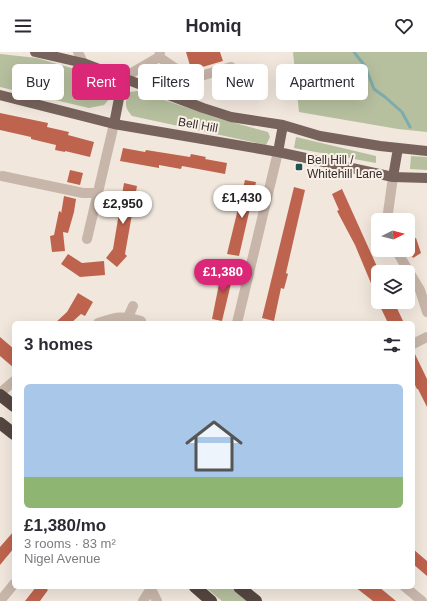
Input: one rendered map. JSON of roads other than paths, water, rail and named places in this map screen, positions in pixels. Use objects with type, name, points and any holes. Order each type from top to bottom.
[{"type":"highway","points":[[0,394],[12,404]]},
{"type":"highway","points":[[0,422],[12,432]]},
{"type":"highway","points":[[197,589],[211,601]]},
{"type":"highway","points":[[241,589],[256,601]]},
{"type":"main road","name":"Bell Hill","points":[[35,52],[65,55],[83,63]]},
{"type":"main road","name":"Bell Hill","points":[[130,81],[231,117],[283,125],[320,136],[427,151]]},
{"type":"main road","name":"Bell Hill","points":[[0,95],[114,124],[278,152],[393,177],[427,178]]},
{"type":"main road","points":[[114,124],[119,100]]},
{"type":"main road","points":[[278,152],[283,125]]},
{"type":"main road","points":[[393,177],[398,148]]},
{"type":"street","points":[[78,52],[83,63]]},
{"type":"street","points":[[130,74],[160,55],[170,64]]},
{"type":"street","points":[[192,100],[193,104]]},
{"type":"street","points":[[88,239],[114,124]]},
{"type":"street","points":[[237,321],[278,152]]},
{"type":"street","points":[[2,176],[83,193],[98,193]]},
{"type":"street","points":[[388,213],[393,177]]},
{"type":"street","points":[[400,257],[420,290],[427,312]]},
{"type":"street","points":[[128,317],[133,306]]},
{"type":"street","points":[[103,321],[111,318],[128,317],[141,321]]},
{"type":"street","points":[[415,343],[427,337]]},
{"type":"street","points":[[0,394],[12,382]]},
{"type":"street","points":[[0,601],[12,586]]},
{"type":"street","points":[[142,601],[151,589]]},
{"type":"street","points":[[152,589],[157,601]]},
{"type":"street","points":[[407,589],[422,601]]},
{"type":"waterway","points":[[354,52],[365,66],[374,89],[402,112],[410,127]]},
{"type":"place","name":"Bell Hill / Whitehill Lane","points":[[299,167]]}]
